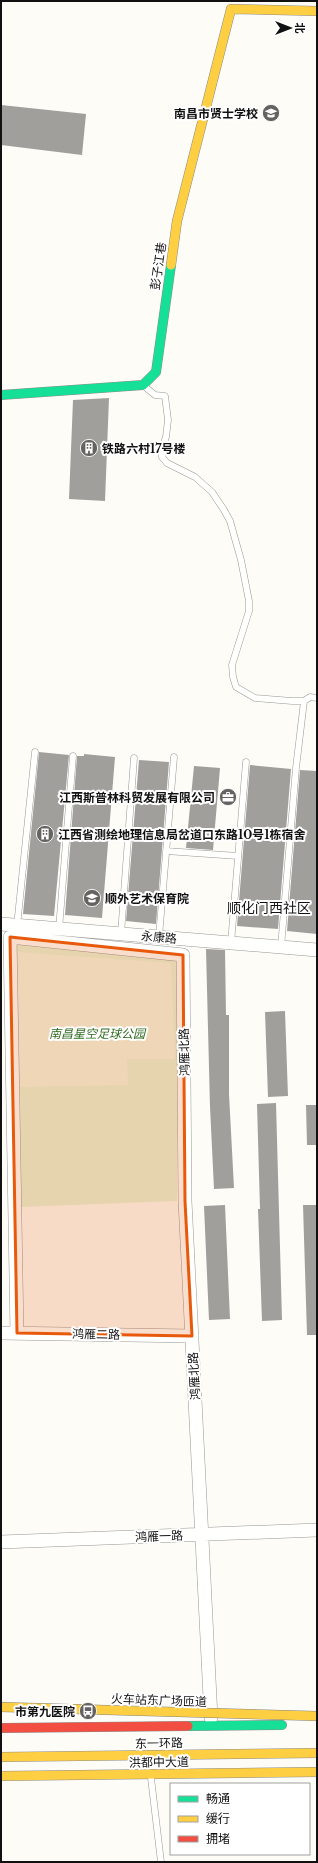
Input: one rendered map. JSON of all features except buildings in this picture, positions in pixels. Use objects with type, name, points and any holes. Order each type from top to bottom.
[{"type":"main road","name":"彭子江巷","points":[[143,385],[156,372],[177,221],[231,9],[317,11]]},
{"type":"main road","points":[[1,395],[143,385]]},
{"type":"main road","name":"火车站东广场匝道","points":[[1,1707],[317,1717]]},
{"type":"main road","points":[[1,1720],[317,1717]]},
{"type":"main road","name":"东一环路","points":[[1,1728],[317,1724]]},
{"type":"main road","name":"东一环路","points":[[1,1757],[317,1753]]},
{"type":"main road","name":"洪都中大道","points":[[1,1776],[317,1772]]},
{"type":"street","name":"永康路","points":[[1,924],[317,950]]},
{"type":"street","name":"鸿雁北路","points":[[17,1333],[10,937],[183,955],[185,1201],[210,1718]]},
{"type":"street","name":"鸿雁二路","points":[[1,1333],[192,1336]]},
{"type":"street","name":"鸿雁一路","points":[[1,1542],[317,1530]]},
{"type":"lane","points":[[143,385],[155,395],[165,396],[168,420],[166,437],[162,448],[162,457],[167,464],[183,470],[206,486],[224,510],[230,521],[241,560],[249,601],[249,611],[232,665],[236,687],[256,698],[304,701],[310,697],[317,698]]},
{"type":"lane","points":[[282,947],[296,768],[304,701]]},
{"type":"lane","points":[[18,926],[35,752]]},
{"type":"lane","points":[[59,929],[73,756]]},
{"type":"lane","points":[[159,937],[174,757]]},
{"type":"lane","points":[[121,934],[134,758]]},
{"type":"lane","points":[[231,943],[246,762]]},
{"type":"lane","points":[[166,851],[238,856]]},
{"type":"lane","points":[[150,1774],[161,1862]]},
{"type":"highlighted area","points":[[10,937],[183,955],[185,1201],[192,1336],[17,1333]]},
{"type":"green space","name":"南昌星空足球公园","points":[[15,944],[177,960],[177,1201],[21,1207]]},
{"type":"green space","points":[[17,952],[171,963],[175,1059],[127,1059],[128,1085],[20,1087]]},
{"type":"traffic: fast","points":[[1,395],[143,385],[156,372],[171,265]]},
{"type":"traffic: fast","points":[[188,1726],[282,1725]]},
{"type":"traffic: slow","points":[[171,265],[177,221],[231,9],[317,11]]},
{"type":"traffic: slow","points":[[1,1707],[317,1716]]},
{"type":"traffic: slow","points":[[1,1757],[317,1753]]},
{"type":"traffic: slow","points":[[1,1776],[317,1772]]},
{"type":"traffic: jam","points":[[1,1728],[188,1726]]},
{"type":"place","name":"南昌市贤士学校","points":[[271,113]]},
{"type":"place","name":"铁路六村17号楼","points":[[89,448]]},
{"type":"place","name":"江西斯普林科贸发展有限公司","points":[[228,797]]},
{"type":"place","name":"江西省测绘地理信息局岔道口东路10号1栋宿舍","points":[[45,834]]},
{"type":"place","name":"顺外艺术保育院","points":[[92,898]]},
{"type":"place","name":"市第九医院","points":[[88,1711]]},
{"type":"district","name":"顺化门西社区","points":[[269,908]]}]
